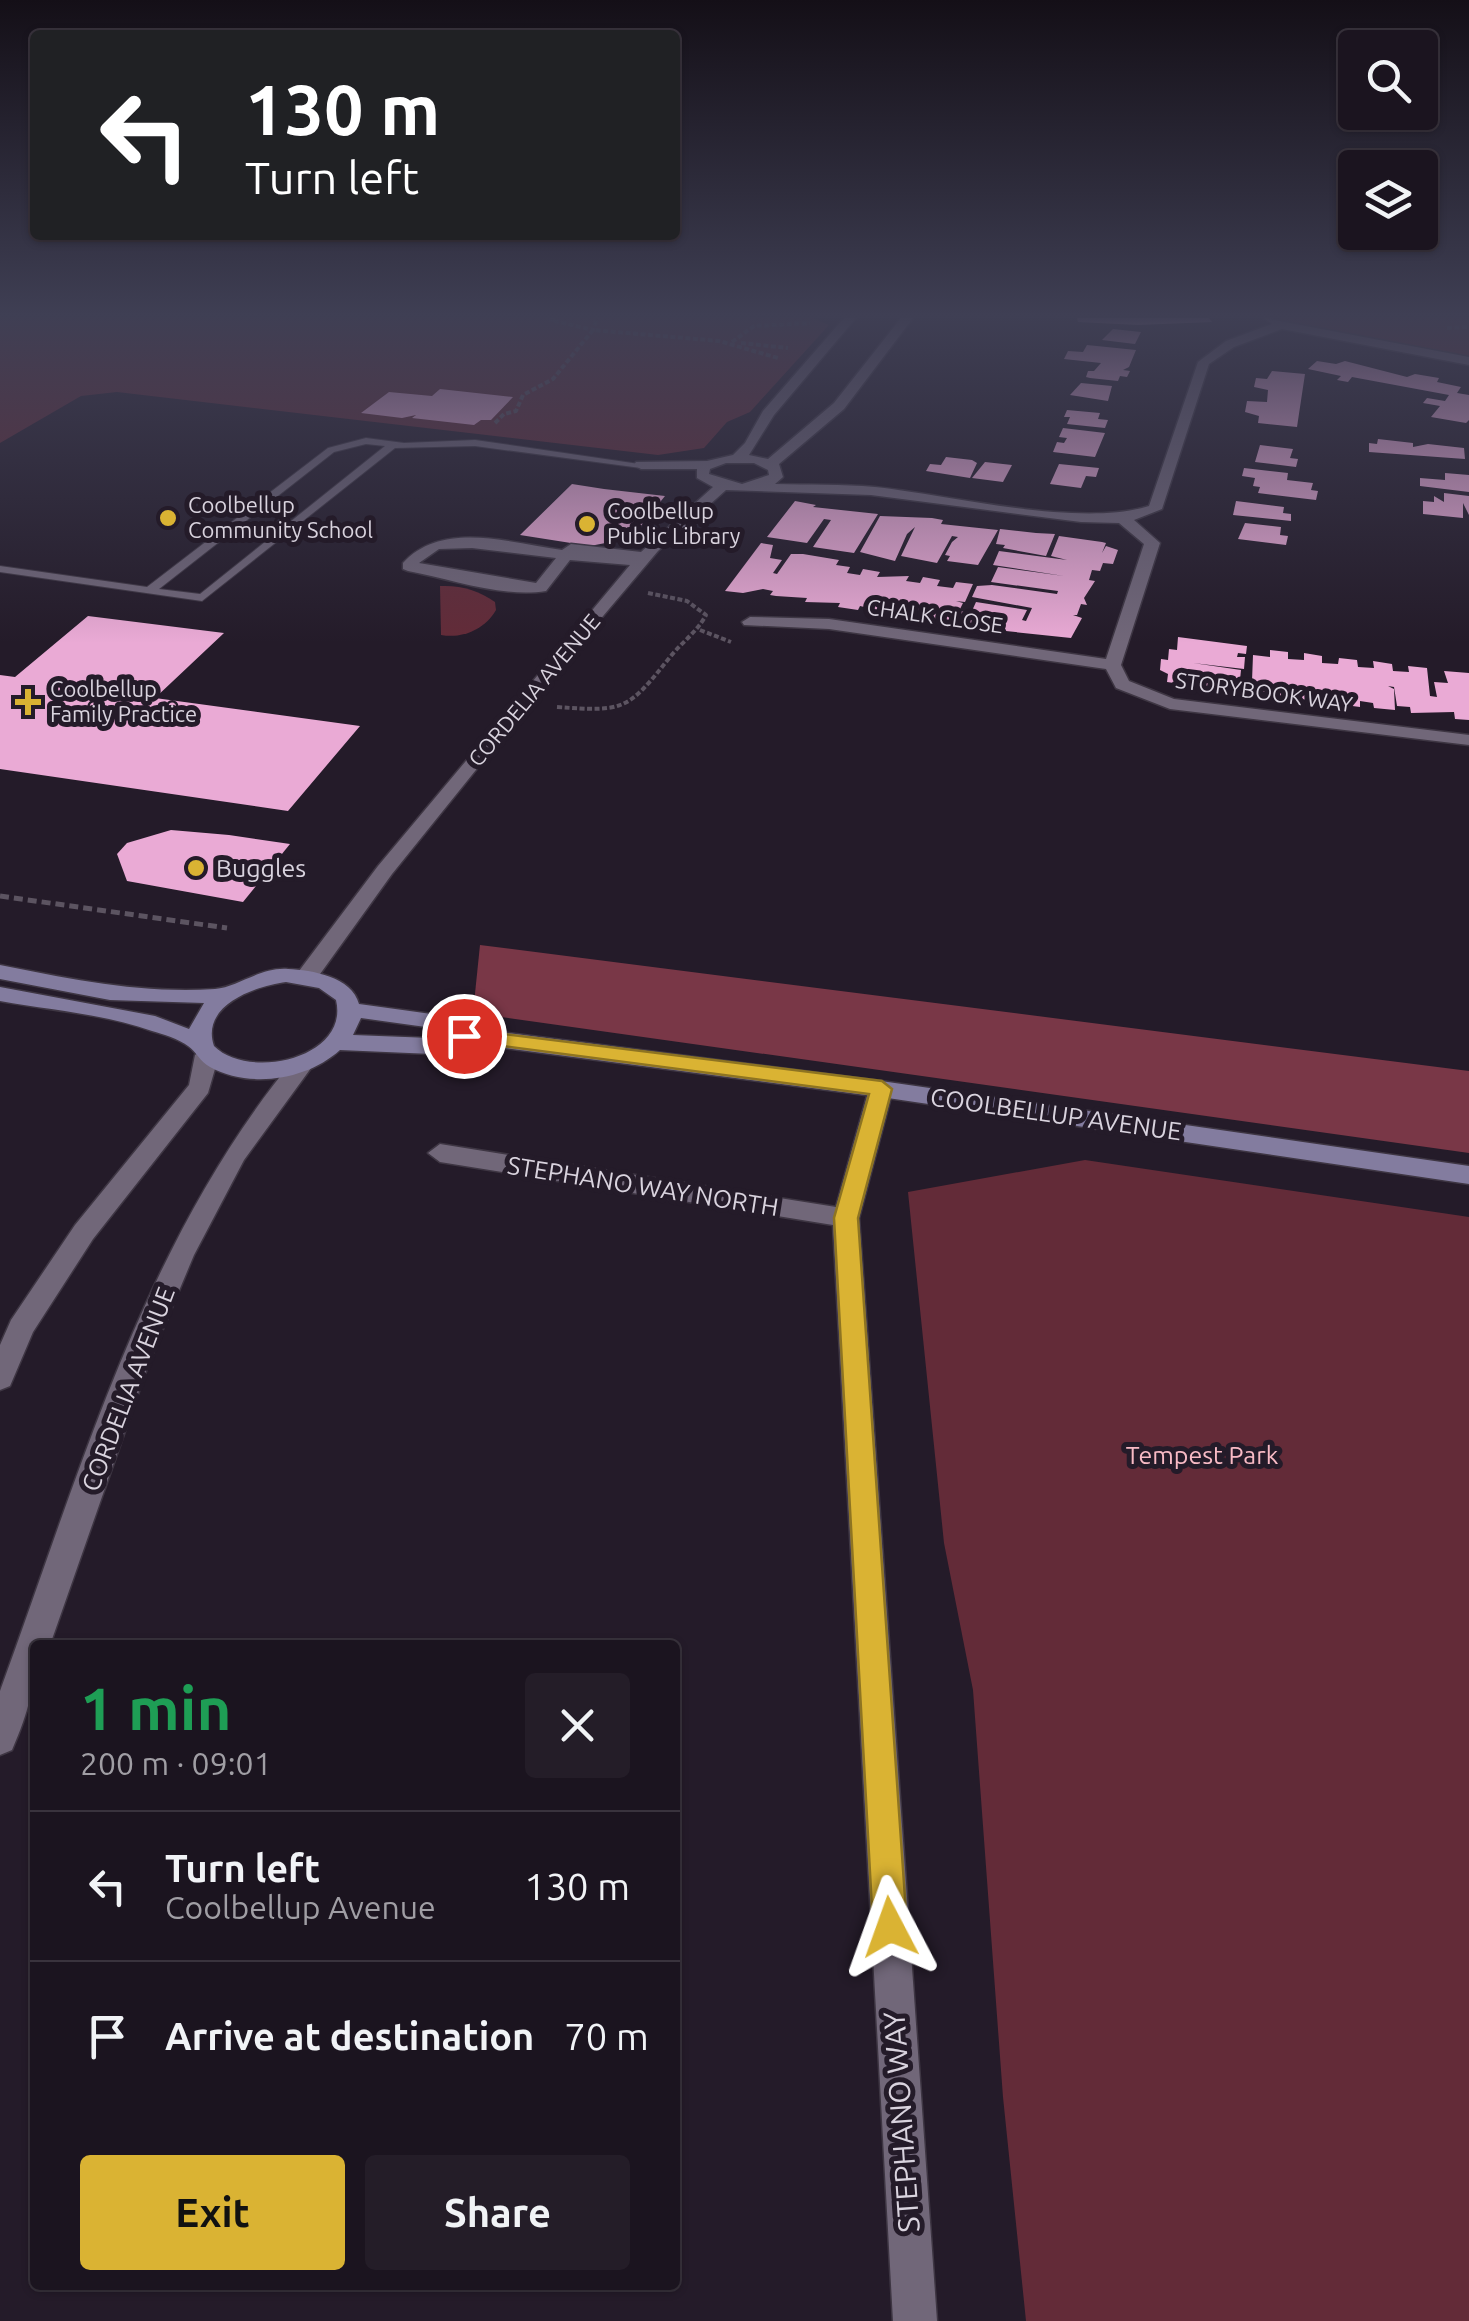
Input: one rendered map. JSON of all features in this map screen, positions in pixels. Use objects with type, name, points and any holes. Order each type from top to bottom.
[{"type":"street","points":[[647,555],[662,525],[699,480],[738,458],[761,426]]},
{"type":"street","points":[[751,487],[771,481],[774,468],[818,426]]},
{"type":"street","points":[[641,464],[647,471],[723,486],[871,491],[1081,518],[1123,519],[1155,508],[1182,426]]},
{"type":"street","points":[[738,458],[871,491]]},
{"type":"street","points":[[566,555],[540,588],[408,566],[424,549],[438,544],[566,555],[647,555],[723,486]]},
{"type":"street","points":[[1113,665],[1152,543],[1123,519]]},
{"type":"street","name":"CORDELIA AVENUE","points":[[308,976],[385,870],[647,555]]},
{"type":"street","name":"CHALK CLOSE","points":[[750,622],[828,624],[1113,665]]},
{"type":"street","name":"STORYBOOK WAY","points":[[1113,665],[1122,684],[1170,704],[1469,740]]},
{"type":"street","points":[[0,972],[110,993],[223,996]]},
{"type":"street","points":[[0,994],[155,1023],[203,1049],[220,1064],[249,1071],[281,1070],[302,1064],[339,1042],[350,1026],[352,1010],[338,988],[308,976],[264,978],[223,996],[208,1010],[200,1026],[203,1049],[200,1087],[84,1232],[21,1328],[0,1378]]},
{"type":"street","name":"COOLBELLUP AVENUE","points":[[352,1010],[446,1024],[464,1036]]},
{"type":"street","name":"COOLBELLUP AVENUE","points":[[339,1042],[432,1046],[464,1036],[882,1089],[1469,1175]]},
{"type":"street","name":"CORDELIA AVENUE","points":[[35,1640],[146,1328],[226,1168],[260,1112],[302,1064]]},
{"type":"street","name":"STEPHANO WAY","points":[[882,1089],[846,1218],[915,2321]]},
{"type":"street","name":"STEPHANO WAY NORTH","points":[[440,1153],[846,1218]]},
{"type":"street","name":"CORDELIA AVENUE","points":[[0,1738],[30,1654]]},
{"type":"lane","points":[[149,591],[331,450],[366,441],[393,445],[474,443],[641,464]]},
{"type":"lane","points":[[0,568],[202,598],[393,445]]},
{"type":"path","points":[[495,426],[500,430]]},
{"type":"path","points":[[548,719],[558,706],[586,711],[627,705],[649,689],[670,656],[706,615],[692,602],[637,592]]},
{"type":"path","points":[[0,896],[228,928]]},
{"type":"green space","points":[[0,426],[29,426],[0,443]]},
{"type":"green space","points":[[412,426],[723,426],[704,448],[658,455]]},
{"type":"green space","points":[[440,586],[476,591],[495,602],[496,610],[473,631],[441,635]]},
{"type":"green space","name":"Tempest Park","points":[[1085,1160],[1469,1217],[1469,2321],[1026,2321],[1003,2097],[973,1690],[944,1543],[908,1192]]},
{"type":"shaded area","points":[[480,945],[1469,1071],[1469,1153],[473,1013]]},
{"type":"building","points":[[1063,428],[1105,433],[1095,457],[1053,452],[1057,442],[1064,443],[1067,438],[1059,437]]},
{"type":"building","points":[[1378,439],[1413,443],[1413,447],[1428,444],[1464,448],[1465,459],[1369,452],[1369,443],[1377,444]]},
{"type":"building","points":[[1260,445],[1293,449],[1290,458],[1298,459],[1296,467],[1255,462]]},
{"type":"building","points":[[946,457],[977,463],[970,478],[926,471],[930,464],[941,465]]},
{"type":"building","points":[[985,462],[1012,465],[1003,482],[972,478]]},
{"type":"building","points":[[1059,464],[1099,468],[1096,477],[1086,476],[1081,488],[1050,484]]},
{"type":"building","points":[[1244,468],[1288,473],[1287,480],[1313,483],[1311,490],[1318,491],[1316,500],[1258,493],[1260,487],[1253,486],[1255,478],[1242,476]]},
{"type":"building","points":[[1445,473],[1469,475],[1469,492],[1420,486],[1420,478],[1445,480]]},
{"type":"building","name":"Coolbellup Public Library","points":[[572,484],[665,496],[631,538],[590,546],[520,535]]},
{"type":"building","points":[[1444,493],[1469,496],[1469,515],[1463,503],[1463,518],[1423,514],[1423,501],[1434,502],[1434,496],[1444,502]]},
{"type":"building","points":[[795,501],[816,505],[813,507],[878,514],[854,553],[813,547],[831,520],[824,519],[807,543],[767,537]]},
{"type":"building","points":[[1236,501],[1284,507],[1283,513],[1291,514],[1291,521],[1233,515]]},
{"type":"building","points":[[880,516],[932,518],[943,520],[941,524],[998,530],[978,565],[947,561],[950,556],[945,555],[958,537],[952,536],[937,563],[901,556],[915,527],[907,534],[895,561],[860,552]]},
{"type":"building","points":[[1245,523],[1281,527],[1280,535],[1288,536],[1286,545],[1238,539]]},
{"type":"building","points":[[1000,529],[1055,534],[1046,556],[996,544]]},
{"type":"building","points":[[1059,536],[1106,543],[1102,553],[1106,546],[1118,550],[1113,564],[1103,563],[1100,571],[1092,570],[1089,580],[1095,581],[1084,598],[1087,605],[1081,604],[1077,615],[1073,615],[1082,618],[1071,638],[931,621],[934,617],[901,616],[904,611],[890,613],[860,606],[858,610],[838,607],[840,603],[805,602],[807,598],[770,595],[773,591],[763,589],[725,591],[761,543],[773,545],[770,558],[782,560],[773,573],[777,574],[791,554],[803,554],[839,560],[836,565],[850,567],[847,573],[860,575],[863,569],[880,572],[877,577],[909,576],[906,581],[920,583],[923,577],[940,580],[937,586],[953,588],[956,582],[973,584],[965,602],[956,601],[963,603],[959,611],[971,613],[976,602],[1027,610],[1022,620],[1026,621],[1032,608],[972,597],[977,586],[992,585],[1057,594],[1058,591],[991,582],[998,567],[1064,576],[993,565],[999,551],[1067,560],[1051,556]]},
{"type":"building","points":[[88,616],[224,633],[155,698],[360,726],[288,811],[0,769],[0,675],[15,677]]},
{"type":"building","points":[[1178,637],[1247,646],[1246,654],[1238,653],[1237,657],[1245,657],[1244,669],[1193,663],[1241,670],[1240,680],[1252,681],[1253,655],[1270,657],[1270,650],[1288,652],[1288,659],[1304,660],[1304,653],[1322,656],[1322,663],[1338,664],[1339,658],[1357,660],[1358,667],[1374,668],[1373,661],[1392,664],[1393,671],[1409,672],[1408,666],[1427,668],[1430,696],[1437,697],[1434,682],[1448,683],[1444,671],[1469,673],[1469,720],[1455,719],[1454,712],[1411,713],[1410,707],[1397,706],[1394,687],[1388,686],[1394,689],[1395,710],[1374,708],[1373,703],[1360,701],[1360,707],[1337,704],[1338,699],[1324,697],[1324,702],[1301,699],[1301,694],[1289,693],[1288,697],[1252,689],[1252,695],[1173,688],[1174,683],[1167,682],[1168,674],[1160,670],[1161,659],[1168,660],[1169,649],[1177,650]]},
{"type":"building","name":"Buggles","points":[[171,830],[290,844],[243,902],[127,881],[117,854],[127,843]]},
{"type":"place","name":"Coolbellup Community School","points":[[168,518]]},
{"type":"place","name":"Coolbellup Public Library","points":[[587,524]]},
{"type":"place","name":"Coolbellup Family Practice","points":[[28,702]]},
{"type":"place","name":"Buggles","points":[[196,868]]},
{"type":"route","points":[[464,1036],[882,1089],[846,1218],[890,1927]]}]
